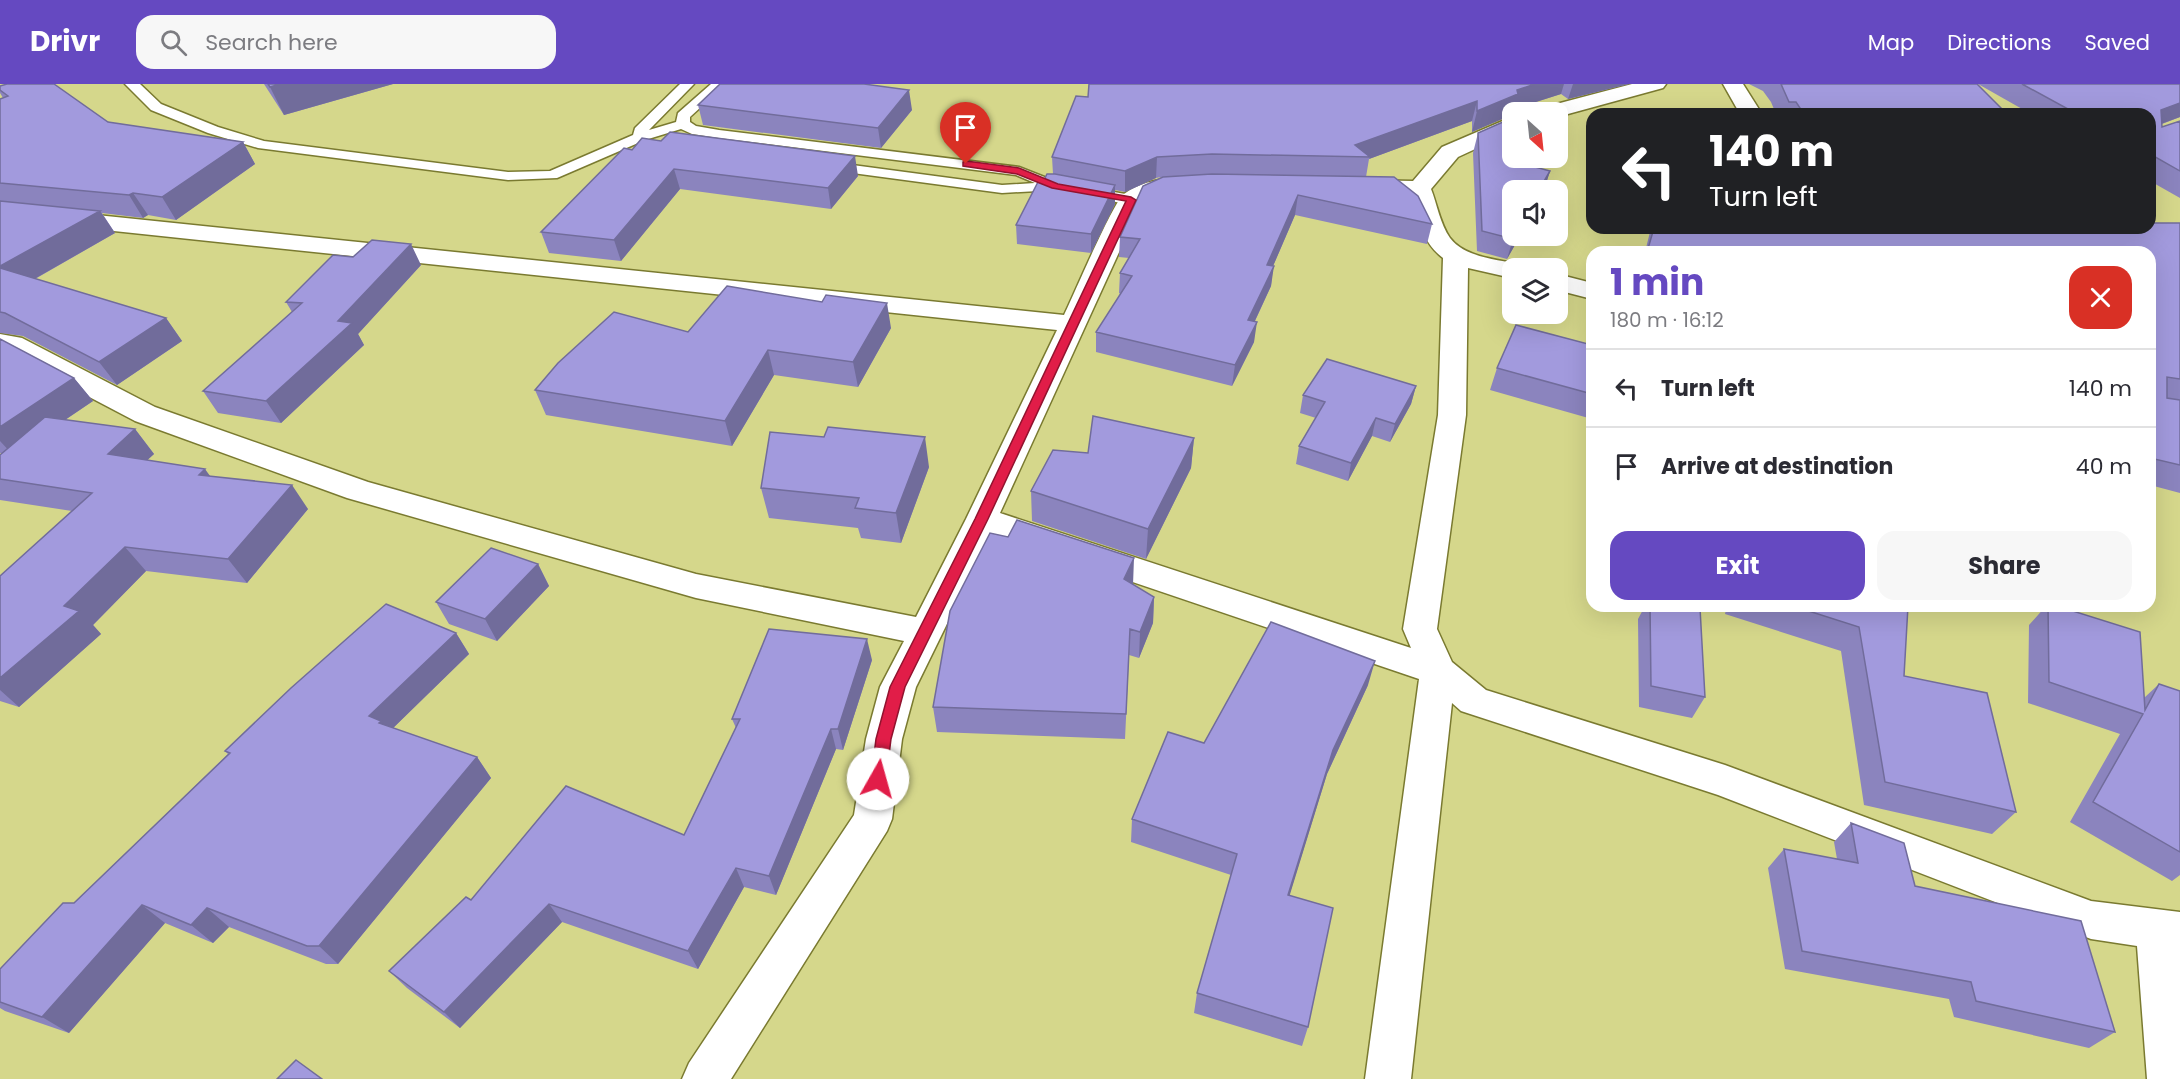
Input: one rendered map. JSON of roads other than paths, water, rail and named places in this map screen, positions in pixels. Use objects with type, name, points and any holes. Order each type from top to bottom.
[{"type":"street","points":[[1568,108],[1656,84]]},
{"type":"street","points":[[1733,84],[1747,108]]},
{"type":"street","points":[[1419,189],[1450,152],[1502,129]]},
{"type":"street","points":[[705,1079],[873,819],[884,739],[898,687],[982,519],[1131,200],[1156,187],[1199,185]]},
{"type":"street","points":[[1338,187],[1419,189]]},
{"type":"street","points":[[1419,189],[1437,237],[1446,249],[1456,256],[1502,268]]},
{"type":"street","points":[[0,212],[1072,324]]},
{"type":"street","points":[[1388,1079],[1438,671],[1420,629],[1452,415],[1456,256]]},
{"type":"street","points":[[1568,285],[1586,289]]},
{"type":"street","points":[[0,342],[12,344],[145,414],[358,490],[696,586],[925,632]]},
{"type":"street","points":[[982,519],[1438,671],[1474,701],[1725,781],[2091,920],[2168,930],[2170,1079]]},
{"type":"lane","points":[[132,84],[156,107],[213,130],[263,145],[508,176],[552,175],[640,137],[683,124]]},
{"type":"lane","points":[[640,137],[640,131],[687,84]]},
{"type":"lane","points":[[683,124],[683,116],[719,84]]},
{"type":"lane","points":[[683,124],[692,130],[719,134],[1019,171],[1056,186],[1131,200]]},
{"type":"lane","points":[[640,137],[648,142],[672,146]]},
{"type":"lane","points":[[813,164],[1002,189],[1056,186]]}]
